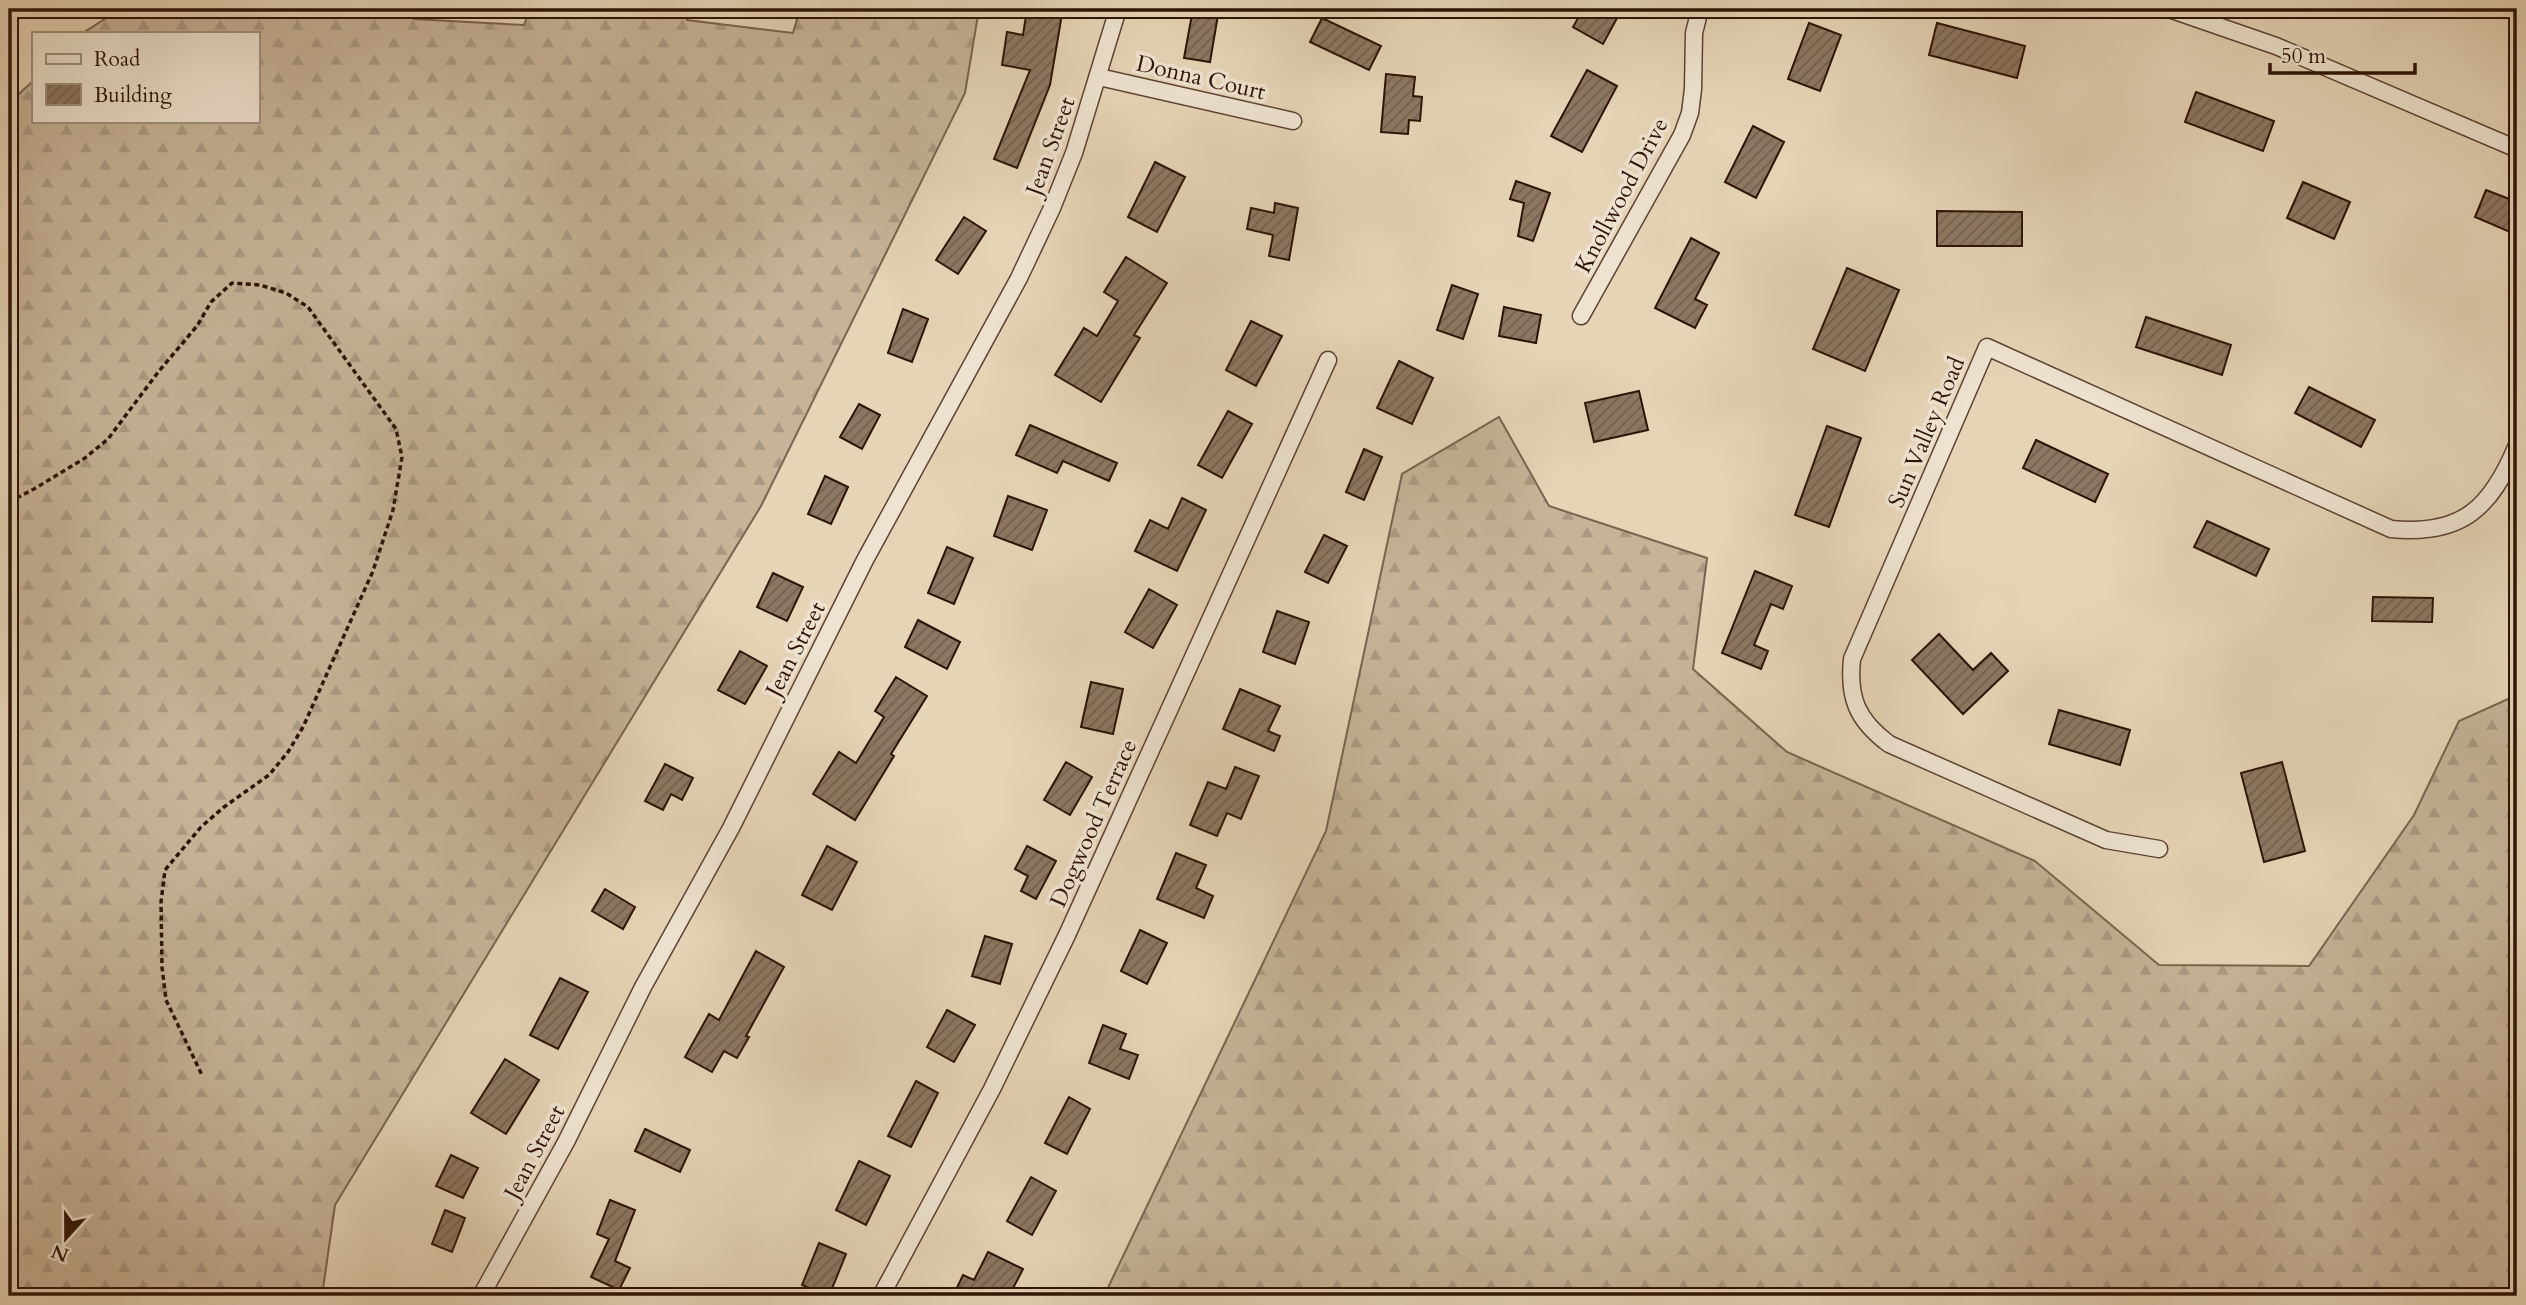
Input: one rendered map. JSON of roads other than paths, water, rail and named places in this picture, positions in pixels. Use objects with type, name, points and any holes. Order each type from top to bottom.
[{"type":"street","name":"Jean Street","points":[[481,1296],[566,1142],[643,988],[731,828],[865,561],[1019,278],[1052,208],[1099,77],[1118,9]]},
{"type":"street","name":"Knollwood Drive","points":[[1581,316],[1682,135],[1690,113],[1694,33],[1700,9]]},
{"type":"street","points":[[2169,9],[2276,46],[2517,149]]},
{"type":"street","name":"Donna Court","points":[[1099,77],[1293,121]]},
{"type":"street","name":"Sun Valley Road","points":[[2159,849],[2106,841],[1889,744],[1861,718],[1853,699],[1850,678],[1853,659],[1987,347],[2391,529],[2412,531],[2436,528],[2457,521],[2475,510],[2491,495],[2504,477],[2517,445]]},
{"type":"street","name":"Dogwood Terrace","points":[[881,1296],[992,1089],[1067,935],[1328,360]]}]
